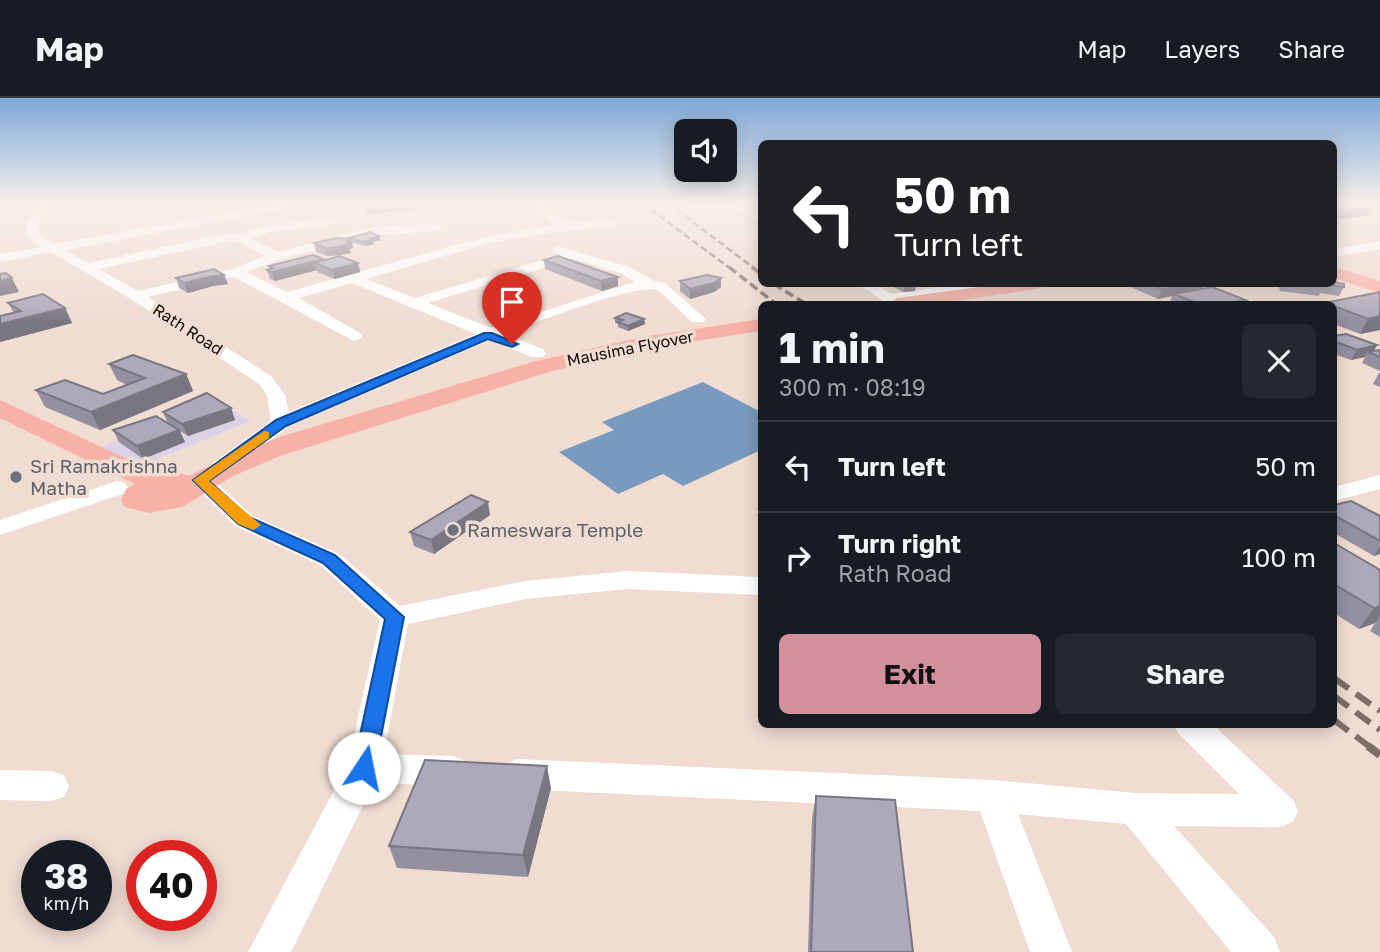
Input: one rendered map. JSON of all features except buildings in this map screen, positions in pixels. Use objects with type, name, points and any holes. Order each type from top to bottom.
[{"type":"main road","points":[[1337,264],[1380,276]]},
{"type":"main road","points":[[1337,273],[1380,287]]},
{"type":"main road","points":[[910,301],[1015,287]]},
{"type":"main road","name":"Mausima Flyover","points":[[169,485],[340,428],[555,363],[655,341],[758,325]]},
{"type":"main road","points":[[0,408],[51,435],[169,485]]},
{"type":"main road","points":[[0,431],[169,485]]},
{"type":"street","name":"Rath Road","points":[[43,243],[136,296],[265,380],[276,395],[281,423]]},
{"type":"street","points":[[0,258],[85,243]]},
{"type":"street","points":[[88,267],[202,243]]},
{"type":"street","points":[[250,243],[276,256]]},
{"type":"street","points":[[136,296],[236,272],[276,256],[327,243]]},
{"type":"street","points":[[286,297],[483,243]]},
{"type":"street","points":[[531,243],[625,270],[648,283],[660,286],[698,319]]},
{"type":"street","points":[[1337,252],[1380,245]]},
{"type":"street","points":[[414,303],[572,255]]},
{"type":"street","points":[[236,272],[354,336]]},
{"type":"street","points":[[352,278],[537,353]]},
{"type":"street","points":[[0,528],[169,485],[281,423],[488,335],[604,294],[648,283]]},
{"type":"street","points":[[869,287],[892,301]]},
{"type":"street","points":[[905,301],[972,287]]},
{"type":"street","points":[[1201,287],[1241,301]]},
{"type":"street","points":[[1337,493],[1380,482]]},
{"type":"street","points":[[169,485],[329,559],[394,617]]},
{"type":"street","points":[[394,617],[525,590],[628,580],[758,586]]},
{"type":"street","points":[[269,952],[364,768],[394,617]]},
{"type":"street","points":[[364,768],[993,796],[1136,809],[1280,811],[1194,728]]},
{"type":"street","points":[[0,785],[51,786]]},
{"type":"street","points":[[993,796],[1051,952]]},
{"type":"street","points":[[1136,809],[1259,952]]},
{"type":"shaded area","points":[[215,400],[251,421],[142,465],[101,447]]},
{"type":"water","points":[[703,382],[758,410],[758,451],[683,486],[663,474],[618,494],[559,452],[614,430],[602,422]]},
{"type":"railway","points":[[696,243],[731,269]]},
{"type":"railway","points":[[721,243],[755,269]]},
{"type":"railway","points":[[729,267],[772,301]]},
{"type":"railway","points":[[752,267],[758,272]]},
{"type":"railway","points":[[779,287],[801,301]]},
{"type":"railway","points":[[1337,680],[1380,711]]},
{"type":"railway","points":[[1337,698],[1380,730]]},
{"type":"railway","points":[[1337,722],[1370,747]]},
{"type":"railway","points":[[1368,746],[1380,755]]},
{"type":"slow traffic","points":[[253,525],[244,521],[200,480],[217,471],[264,435]]},
{"type":"place","name":"Sri Ramakrishna Matha","points":[[16,477]]},
{"type":"place","name":"Rameswara Temple","points":[[453,530]]},
{"type":"route","points":[[364,768],[394,617],[329,559],[244,521],[200,480],[217,471],[281,423],[488,335],[512,344]]}]
